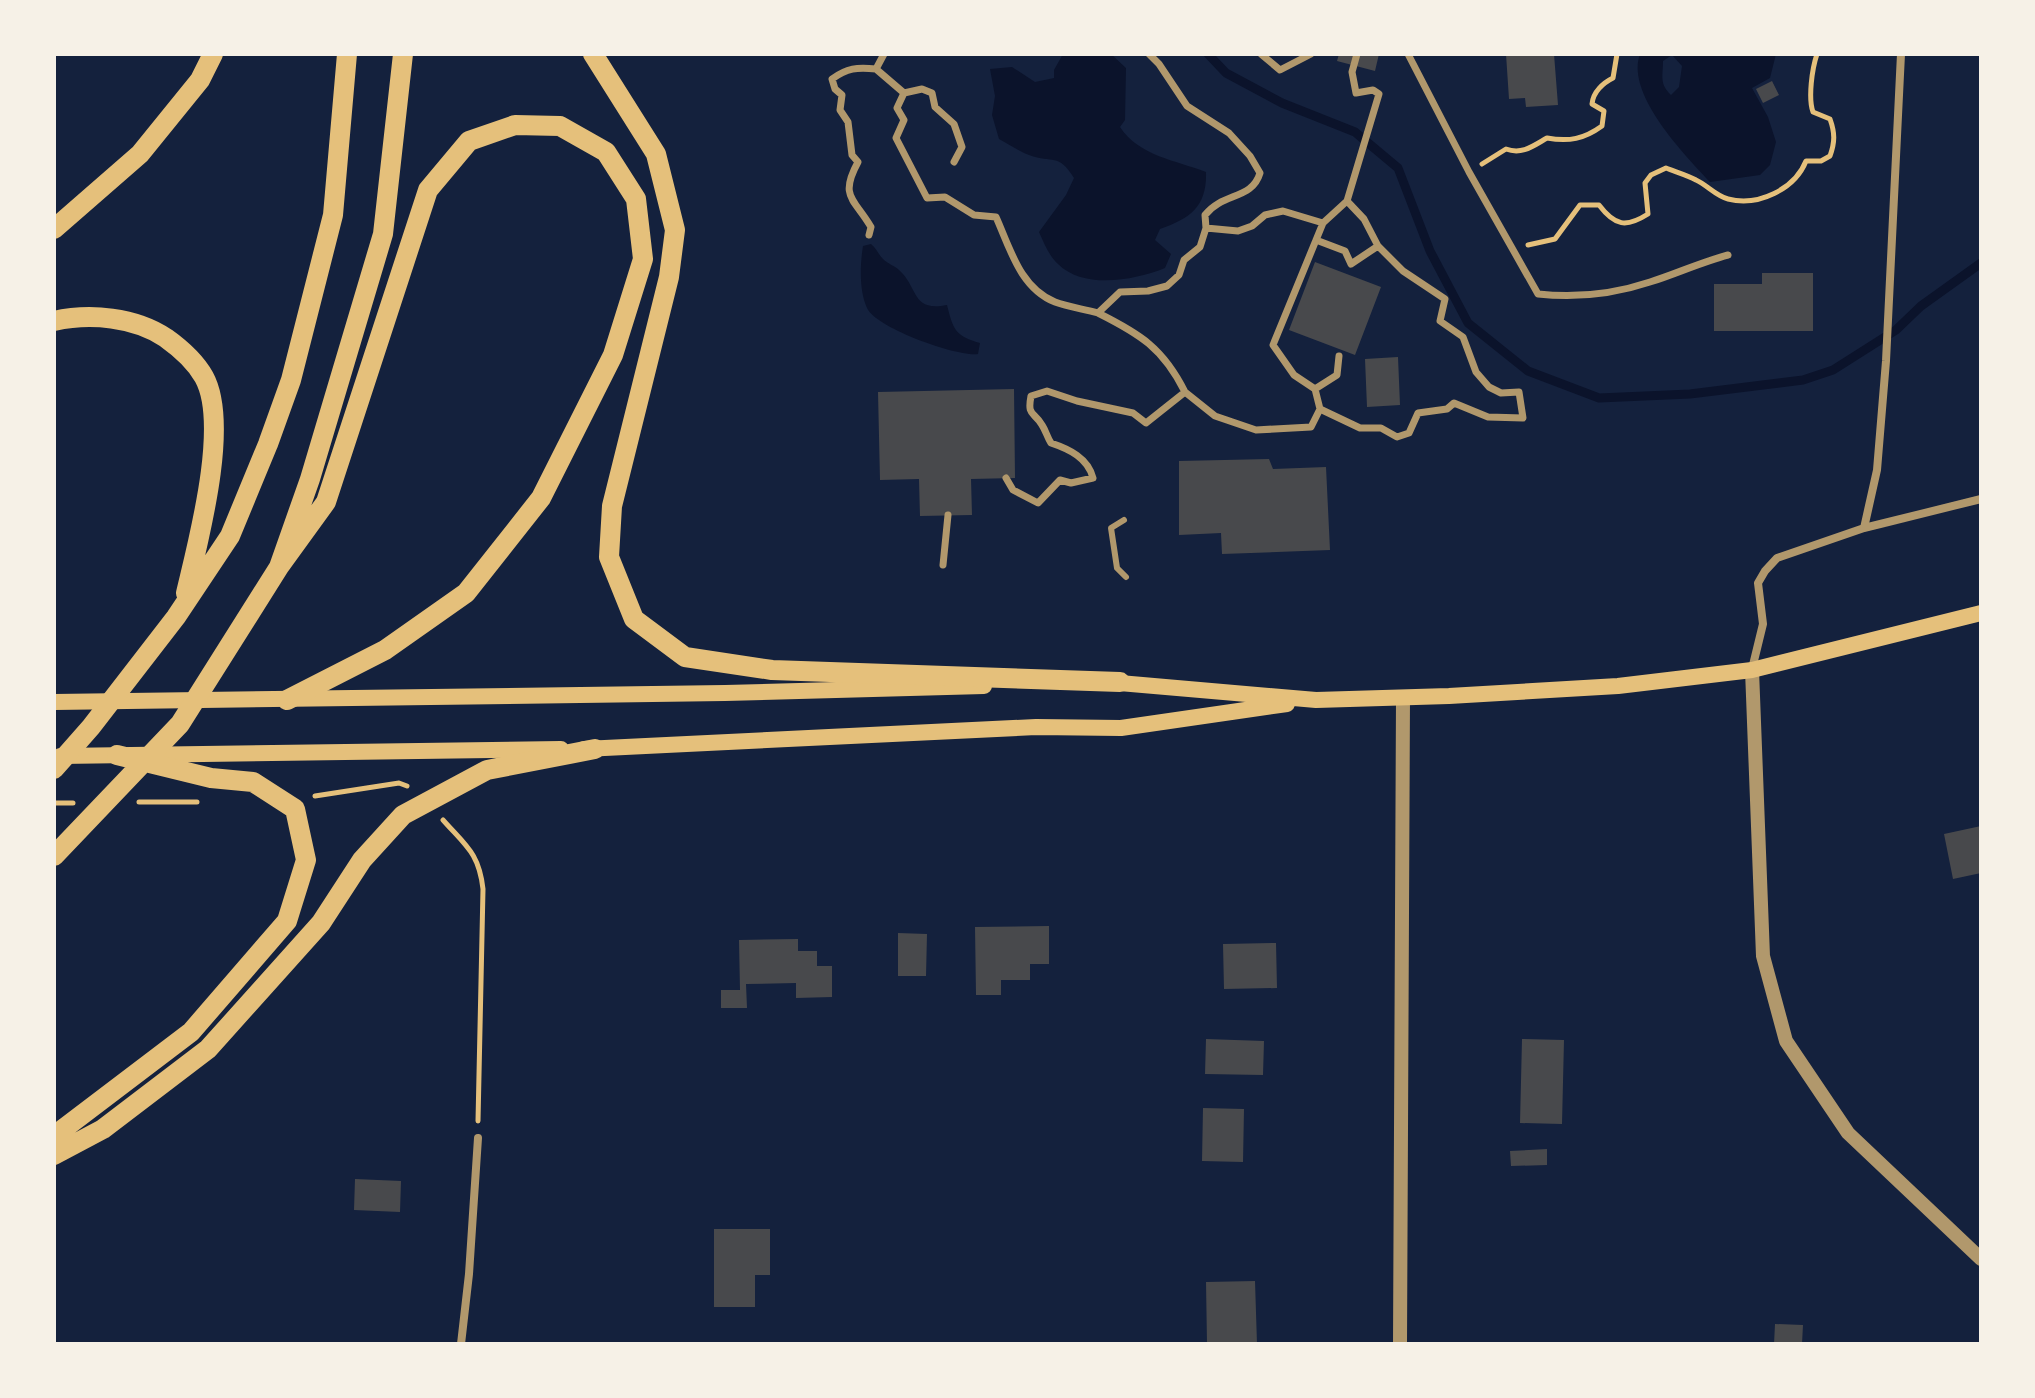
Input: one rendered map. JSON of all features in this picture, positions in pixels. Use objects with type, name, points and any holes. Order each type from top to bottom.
[{"type":"main road","points":[[54,229],[140,154],[200,80],[213,54]]},
{"type":"main road","points":[[54,769],[91,727],[179,611],[230,536],[268,444],[291,380],[333,215],[347,54]]},
{"type":"main road","points":[[279,567],[310,479],[383,234],[403,54]]},
{"type":"main road","points":[[593,54],[656,154],[675,230],[669,277],[612,506],[609,557],[634,619],[685,657],[772,670],[1120,682],[1316,700],[1403,698],[1618,686],[1752,670],[1981,613]]},
{"type":"main road","points":[[54,856],[180,724],[279,567],[326,502],[428,190],[469,141],[515,125],[560,126],[606,152],[636,199],[643,259],[613,355],[541,498],[466,593],[385,650],[287,700]]},
{"type":"main road","points":[[54,321],[114,318],[149,326],[182,349],[204,378],[214,410],[211,452],[204,516],[179,611]]},
{"type":"main road","points":[[54,702],[725,693],[1120,682]]},
{"type":"main road","points":[[54,756],[595,749],[1036,727],[1121,728],[1316,700]]},
{"type":"main road","points":[[54,1155],[103,1129],[208,1049],[321,923],[362,860],[403,815],[487,770],[595,749]]},
{"type":"main road","points":[[54,1136],[191,1032],[287,921],[306,860],[295,809],[253,782],[211,778],[117,755]]},
{"type":"street","points":[[876,69],[884,54]]},
{"type":"street","points":[[1098,313],[1120,292],[1148,291],[1167,286],[1179,275],[1184,260],[1200,247],[1206,228],[1205,215],[1215,203],[1246,192],[1257,183],[1260,173],[1250,156],[1229,133],[1187,106],[1149,54]]},
{"type":"street","points":[[1261,54],[1280,70],[1311,54]]},
{"type":"street","points":[[904,93],[897,108],[904,120],[896,138],[927,198],[945,197],[974,215],[996,217],[1012,259],[1033,286],[1054,301],[1098,313],[1140,335],[1159,351],[1174,370],[1185,392],[1215,416],[1256,430],[1311,427],[1320,409],[1315,389],[1294,375],[1273,345],[1323,223],[1347,201],[1373,120],[1379,94],[1373,90],[1356,93],[1352,72],[1357,54]]},
{"type":"street","points":[[1408,54],[1469,172],[1538,294],[1588,295],[1649,283],[1728,255]]},
{"type":"street","points":[[1864,528],[1877,470],[1886,361],[1901,54]]},
{"type":"street","points":[[869,235],[871,227],[848,196],[850,177],[858,162],[852,155],[848,122],[840,110],[842,95],[835,89],[832,79],[843,71],[857,67],[876,69],[904,93]]},
{"type":"street","points":[[904,93],[922,89],[932,93],[935,107],[954,124],[962,147],[954,162]]},
{"type":"street","points":[[1320,409],[1360,428],[1381,428],[1397,437],[1409,433],[1418,413],[1447,409],[1454,403],[1488,417],[1523,418],[1519,392],[1501,393],[1489,387],[1476,372],[1463,337],[1440,321],[1445,299],[1403,271],[1378,246],[1364,219],[1347,201]]},
{"type":"street","points":[[1206,228],[1238,231],[1252,226],[1265,215],[1283,211],[1323,223]]},
{"type":"street","points":[[1316,240],[1345,251],[1351,264],[1378,246]]},
{"type":"street","points":[[1315,389],[1337,375],[1339,356]]},
{"type":"street","points":[[1006,478],[1013,490],[1038,503],[1060,480],[1071,483],[1093,478],[1090,467],[1077,456],[1067,448],[1051,443],[1042,423],[1033,417],[1029,408],[1031,396],[1047,391],[1133,413],[1146,423],[1185,392]]},
{"type":"street","points":[[1981,499],[1864,528],[1777,558],[1758,583],[1763,624],[1752,670],[1763,956],[1786,1041],[1848,1133],[1981,1259]]},
{"type":"street","points":[[943,565],[948,515]]},
{"type":"street","points":[[1400,1344],[1403,698]]},
{"type":"street","points":[[461,1344],[478,1138]]},
{"type":"lane","points":[[1124,520],[1111,528],[1117,568],[1126,577]]},
{"type":"path","points":[[1469,172],[1506,149],[1515,152],[1526,150],[1547,138],[1562,141],[1587,137],[1602,126],[1604,111],[1592,104],[1593,96],[1602,83],[1613,78],[1617,54]]},
{"type":"path","points":[[1512,250],[1555,239],[1580,205],[1599,205],[1617,223],[1634,223],[1648,214],[1645,183],[1651,175],[1666,168],[1696,180],[1725,199],[1746,202],[1777,192],[1792,183],[1802,173],[1806,161],[1821,161],[1830,156],[1834,146],[1835,133],[1830,119],[1813,112],[1810,106],[1813,90],[1811,75],[1817,54]]},
{"type":"water","points":[[1063,54],[1111,54],[1126,68],[1125,120],[1120,127],[1128,137],[1147,151],[1206,172],[1204,194],[1195,209],[1160,229],[1155,240],[1171,254],[1165,268],[1125,279],[1095,280],[1069,272],[1058,264],[1045,245],[1039,232],[1066,195],[1074,178],[1059,162],[1029,155],[999,139],[992,115],[995,96],[990,69],[1012,67],[1035,82],[1054,78],[1054,70]]},
{"type":"water","points":[[1640,54],[1776,54],[1770,78],[1752,88],[1768,117],[1776,142],[1770,165],[1760,175],[1710,182],[1660,123],[1641,87],[1638,70]],"holes":[[[1672,55],[1682,66],[1679,87],[1671,95],[1663,83],[1663,61]]]},
{"type":"water","points":[[871,244],[883,259],[905,277],[921,302],[947,305],[956,330],[980,343],[978,354],[953,351],[918,340],[873,316],[864,301],[861,277],[863,246]]},
{"type":"building","points":[[1339,54],[1379,54],[1375,71],[1337,61]]},
{"type":"building","points":[[1506,54],[1554,54],[1558,105],[1526,107],[1525,98],[1509,99]]},
{"type":"building","points":[[1772,81],[1779,95],[1763,103],[1756,89]]},
{"type":"building","points":[[1315,262],[1381,287],[1355,355],[1289,330]]},
{"type":"building","points":[[1762,273],[1813,273],[1813,331],[1714,331],[1714,284],[1762,284]]},
{"type":"building","points":[[1398,357],[1400,405],[1367,407],[1365,359]]},
{"type":"building","points":[[1014,389],[1015,478],[971,479],[972,515],[920,516],[919,479],[880,480],[878,392]]},
{"type":"building","points":[[1269,459],[1273,469],[1326,467],[1330,550],[1222,554],[1221,533],[1179,535],[1179,461]]},
{"type":"building","points":[[1981,826],[1981,873],[1953,879],[1944,834]]},
{"type":"building","points":[[1049,926],[1049,964],[1030,964],[1030,980],[1001,980],[1001,995],[976,995],[975,927]]},
{"type":"building","points":[[898,933],[927,934],[926,976],[898,976]]},
{"type":"building","points":[[798,939],[798,951],[817,951],[817,966],[832,966],[832,997],[796,998],[796,983],[746,984],[747,1008],[721,1008],[721,990],[740,990],[739,940]]},
{"type":"building","points":[[1276,943],[1277,988],[1224,989],[1223,944]]},
{"type":"building","points":[[1206,1039],[1264,1041],[1263,1075],[1205,1074]]},
{"type":"building","points":[[1522,1039],[1564,1040],[1562,1124],[1520,1123]]},
{"type":"building","points":[[1203,1108],[1244,1109],[1243,1162],[1202,1161]]},
{"type":"building","points":[[1547,1149],[1547,1165],[1511,1166],[1510,1151]]},
{"type":"building","points":[[355,1179],[401,1181],[400,1212],[354,1210]]},
{"type":"building","points":[[714,1229],[770,1229],[770,1275],[755,1275],[755,1307],[714,1307]]},
{"type":"building","points":[[1255,1281],[1257,1344],[1207,1344],[1206,1282]]},
{"type":"building","points":[[1775,1324],[1803,1325],[1802,1344],[1774,1344]]},
{"type":"waterway","points":[[1208,54],[1226,73],[1282,103],[1355,132],[1398,168],[1430,251],[1468,323],[1528,371],[1599,398],[1690,394],[1803,380],[1833,370],[1896,330],[1921,306],[1981,263]]}]
